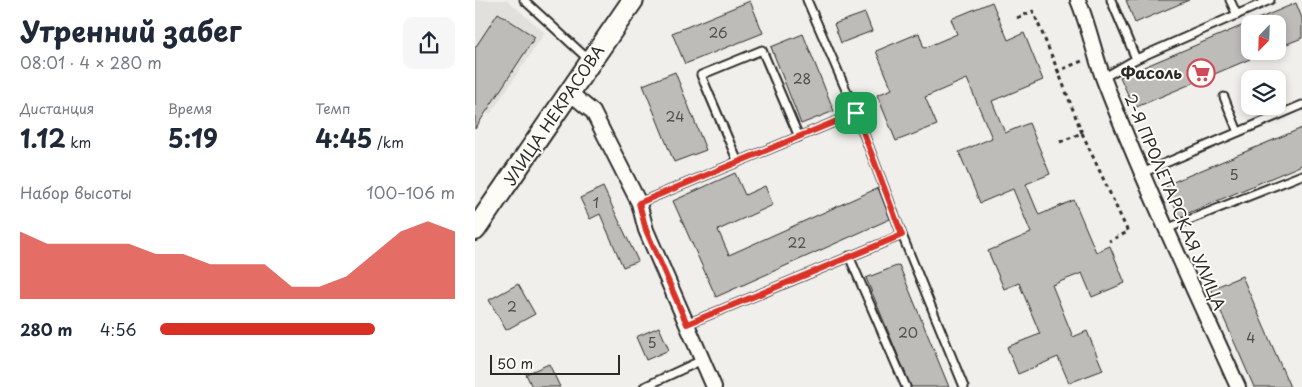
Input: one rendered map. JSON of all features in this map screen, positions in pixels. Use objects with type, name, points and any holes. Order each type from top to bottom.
[{"type":"street","name":"УЛИЦА НЕКРАСОВА","points":[[475,230],[633,0]]},
{"type":"street","name":"2-Я ПРОЛЕТАРСКАЯ УЛИЦА","points":[[1078,0],[1103,78],[1142,173],[1237,387]]},
{"type":"street","points":[[570,93],[593,112],[639,203],[646,230],[714,387]]},
{"type":"lane","points":[[524,0],[591,62]]},
{"type":"lane","points":[[807,0],[856,113],[902,235],[964,387]]},
{"type":"lane","points":[[1111,0],[1136,59]]},
{"type":"lane","points":[[1230,0],[1237,15]]},
{"type":"lane","points":[[1103,78],[1136,59],[1270,0]]},
{"type":"lane","points":[[738,162],[701,75],[762,50],[799,137]]},
{"type":"lane","points":[[1224,97],[1238,132]]},
{"type":"lane","points":[[1142,173],[1302,105]]},
{"type":"lane","points":[[639,203],[856,113]]},
{"type":"lane","points":[[1166,229],[1302,175]]},
{"type":"lane","points":[[687,324],[902,235]]},
{"type":"lane","points":[[849,256],[906,387]]},
{"type":"lane","points":[[645,387],[702,360]]},
{"type":"path","points":[[1017,18],[1033,11],[1082,133],[1128,232],[1109,241]]},
{"type":"path","points":[[1058,71],[1097,56]]},
{"type":"path","points":[[1060,142],[1082,133]]},
{"type":"shaded area","points":[[475,0],[507,0],[545,33],[490,114],[475,104]]},
{"type":"building","points":[[1126,0],[1189,0],[1135,23]]},
{"type":"building","points":[[750,1],[763,33],[685,64],[672,33]]},
{"type":"building","points":[[992,2],[1008,40],[1024,33],[1043,80],[992,101],[1005,133],[1029,123],[1050,174],[1026,184],[1039,215],[1074,200],[1096,252],[1110,246],[1125,283],[1092,297],[1082,273],[1052,285],[1073,337],[1087,331],[1103,370],[1069,383],[1058,357],[1018,374],[1007,347],[1040,334],[1019,283],[1004,289],[988,251],[1031,233],[1013,189],[980,203],[959,152],[992,138],[967,79],[925,97],[937,125],[896,141],[877,95],[892,89],[876,51],[919,33],[924,48],[957,34],[951,19]]},
{"type":"building","points":[[1296,3],[1302,18],[1302,38],[1286,44],[1286,15],[1267,15]]},
{"type":"building","points":[[498,13],[535,37],[475,129],[475,48]]},
{"type":"building","points":[[865,13],[872,31],[841,43],[834,24]]},
{"type":"building","points":[[1241,26],[1241,60],[1248,60],[1134,108],[1120,77]]},
{"type":"building","points":[[803,34],[834,111],[801,124],[771,47]]},
{"type":"building","points":[[675,72],[706,150],[674,162],[643,85]]},
{"type":"building","points":[[1302,128],[1302,165],[1179,217],[1166,185]]},
{"type":"building","points":[[735,173],[745,195],[765,186],[773,205],[718,230],[729,255],[878,188],[890,219],[716,297],[673,201]]},
{"type":"building","points":[[603,187],[638,261],[623,267],[600,214],[590,219],[580,198]]},
{"type":"building","points":[[899,265],[949,387],[911,387],[866,278]]},
{"type":"building","points":[[1242,276],[1290,387],[1254,387],[1211,289]]},
{"type":"building","points":[[518,284],[535,314],[506,330],[489,300]]},
{"type":"building","points":[[659,327],[669,350],[646,360],[636,337]]},
{"type":"building","points":[[549,364],[560,387],[532,387],[526,374]]},
{"type":"place","name":"Фасоль","points":[[1201,73]]},
{"type":"route","points":[[856,113],[902,235],[687,324],[646,230],[639,203],[856,113]]}]
